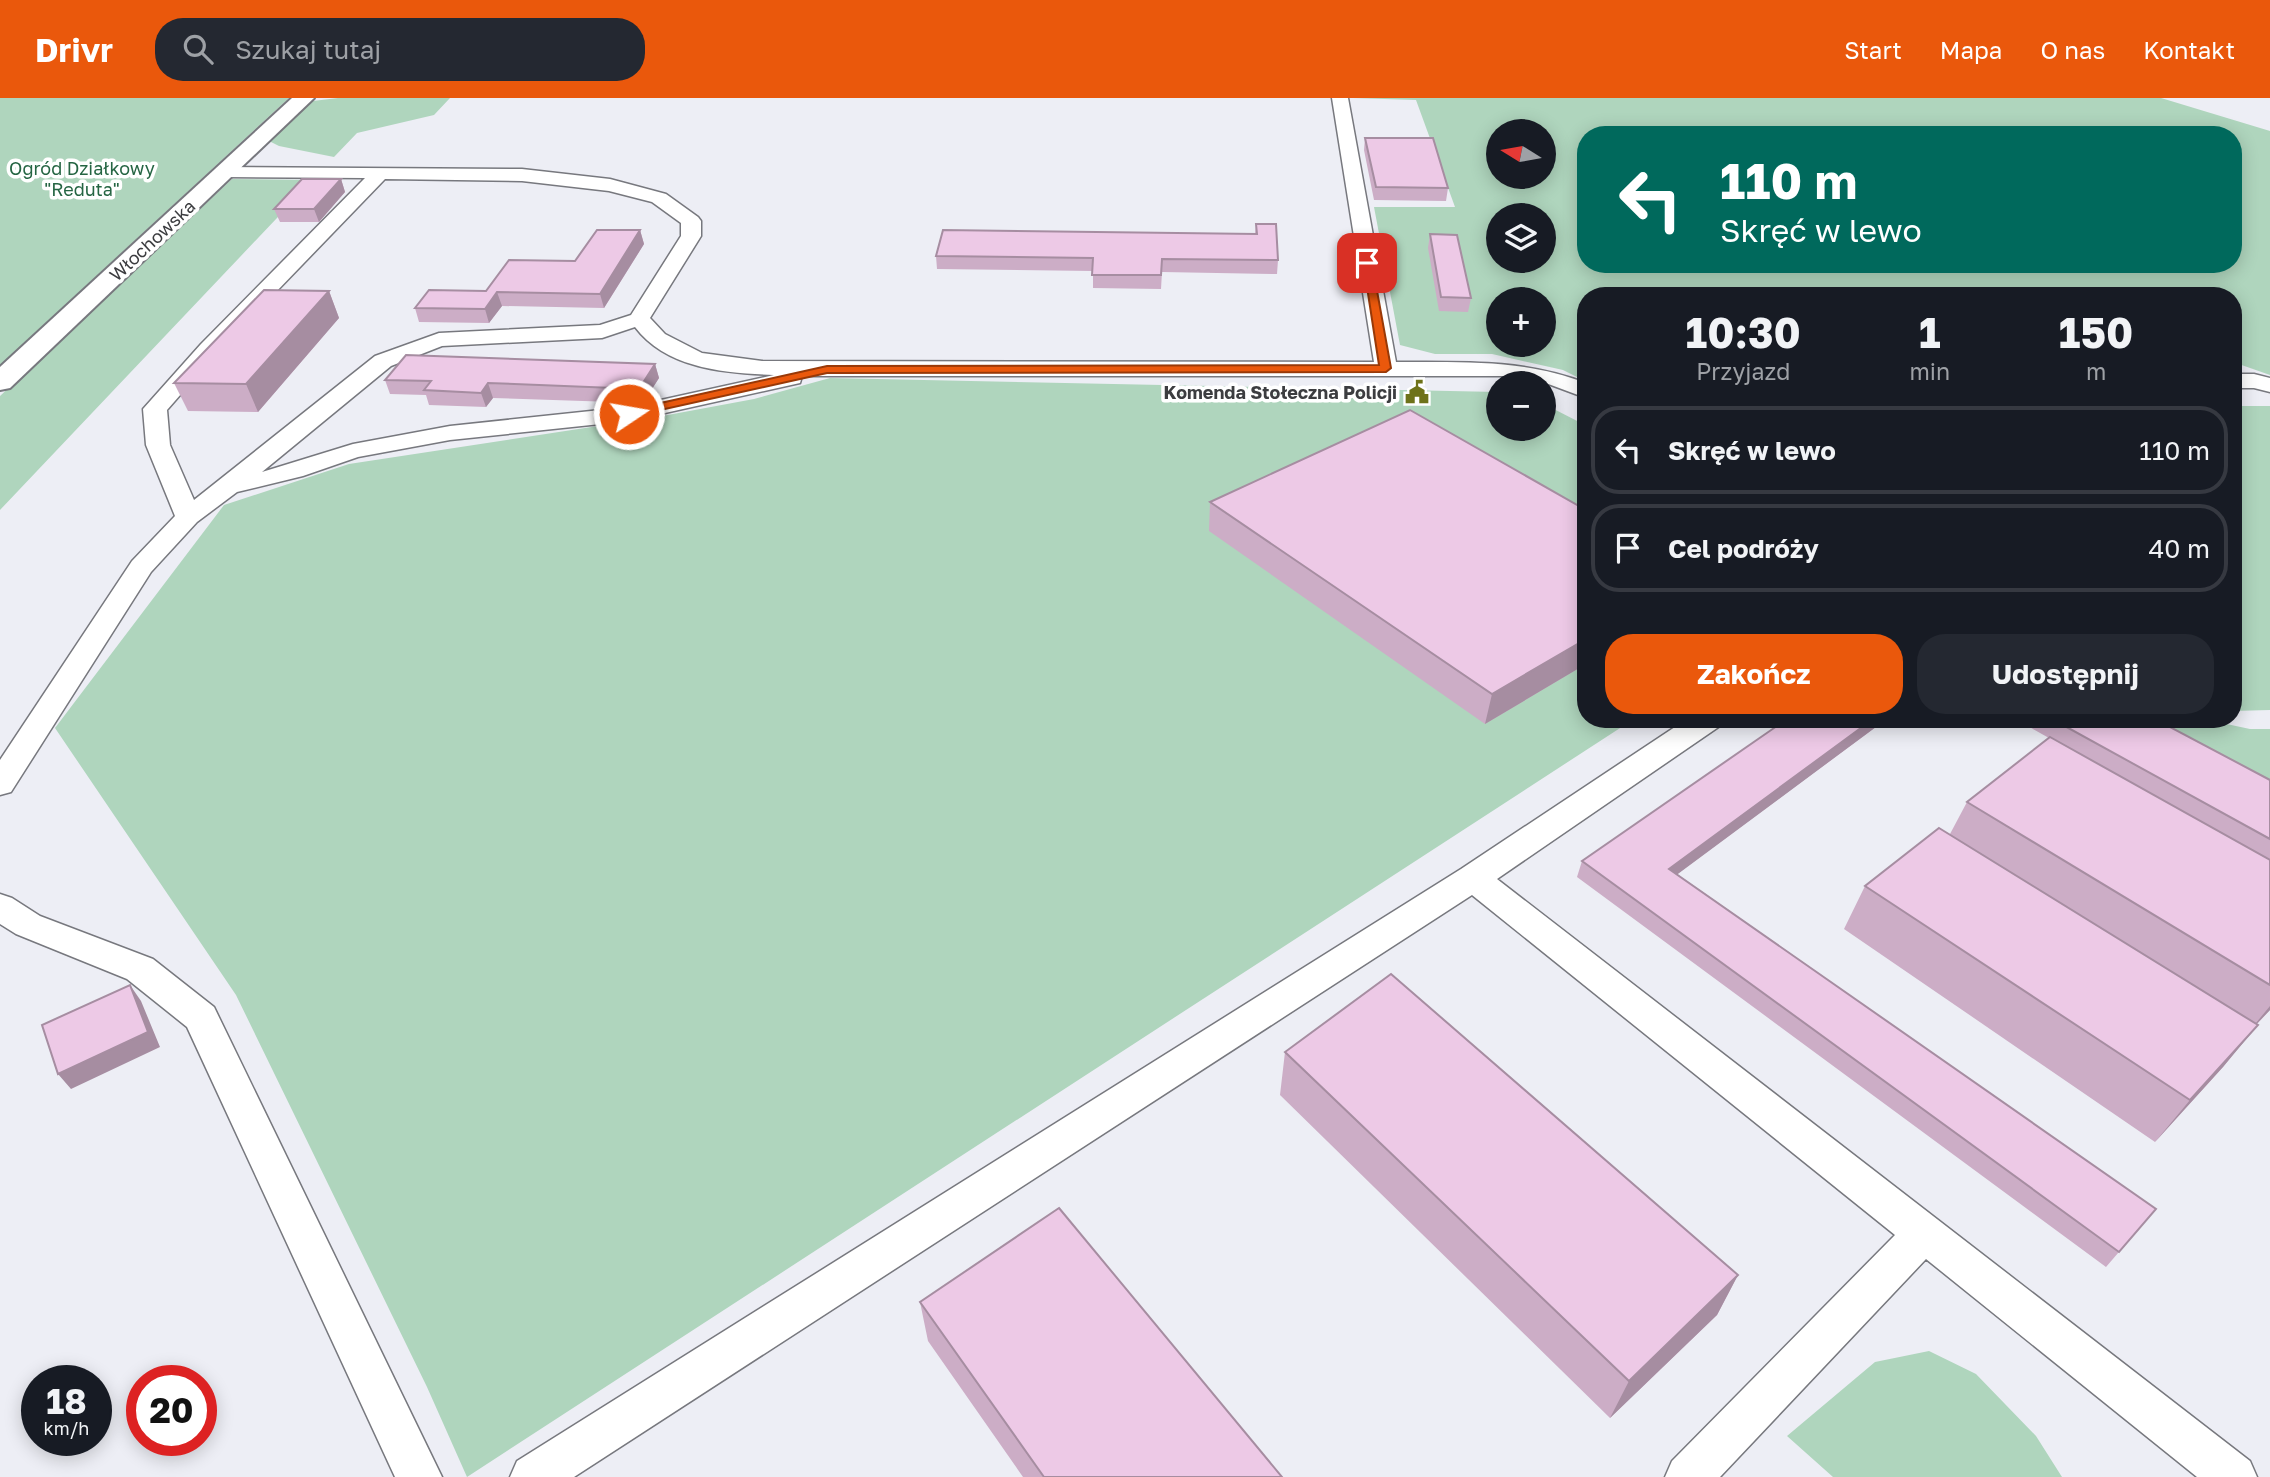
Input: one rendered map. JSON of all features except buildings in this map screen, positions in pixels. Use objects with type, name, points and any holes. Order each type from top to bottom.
[{"type":"street","name":"Włochowska","points":[[0,382],[304,98]]},
{"type":"lane","points":[[1339,98],[1386,368]]},
{"type":"lane","points":[[0,784],[141,567],[188,517],[383,361],[439,340],[602,331],[639,318],[691,236],[691,221],[659,198],[610,185],[522,174],[227,171]]},
{"type":"lane","points":[[188,517],[158,445],[155,408],[202,353],[322,237],[379,174]]},
{"type":"lane","points":[[639,318],[656,338],[676,351],[722,365],[827,370],[1503,369],[1548,376],[1577,387]]},
{"type":"lane","points":[[228,487],[294,471],[353,451],[450,433],[629,414],[827,370]]},
{"type":"lane","points":[[2242,381],[2254,381],[2270,386]]},
{"type":"lane","points":[[533,1477],[1473,878],[1696,728]]},
{"type":"lane","points":[[1473,878],[2234,1477]]},
{"type":"lane","points":[[0,906],[28,925],[140,969],[201,1017],[419,1477]]},
{"type":"lane","points":[[1688,1477],[1924,1233]]},
{"type":"green space","name":"Ogród Działkowy \"Reduta\"","points":[[0,98],[289,98],[0,365]]},
{"type":"green space","points":[[338,98],[450,98],[434,115],[357,133],[334,157],[279,146],[269,141],[313,101]]},
{"type":"green space","points":[[1353,98],[2161,98],[2270,131],[2270,375],[2242,365],[2242,287],[1577,287],[1577,377],[1563,370],[1505,357],[1556,357],[1556,287],[1486,287],[1486,354],[1435,354],[1400,345],[1374,207],[1455,207],[1416,100]]},
{"type":"green space","points":[[232,179],[313,180],[0,510],[0,396]]},
{"type":"green space","points":[[830,378],[1486,392],[1486,441],[1556,441],[1556,410],[1577,421],[1577,728],[1620,728],[467,1477],[427,1387],[236,995],[55,728],[224,505],[349,464],[657,417],[754,399]]},
{"type":"green space","points":[[2242,406],[2270,406],[2270,710],[2242,711]]},
{"type":"green space","points":[[2171,728],[2270,729],[2270,782]]},
{"type":"green space","points":[[1929,1351],[1976,1374],[2036,1436],[2062,1477],[1833,1477],[1787,1436],[1875,1362]]},
{"type":"place","name":"Komenda Stołeczna Policji","points":[[1417,392]]},
{"type":"route","points":[[629,414],[827,370],[1386,368],[1367,263]]}]
